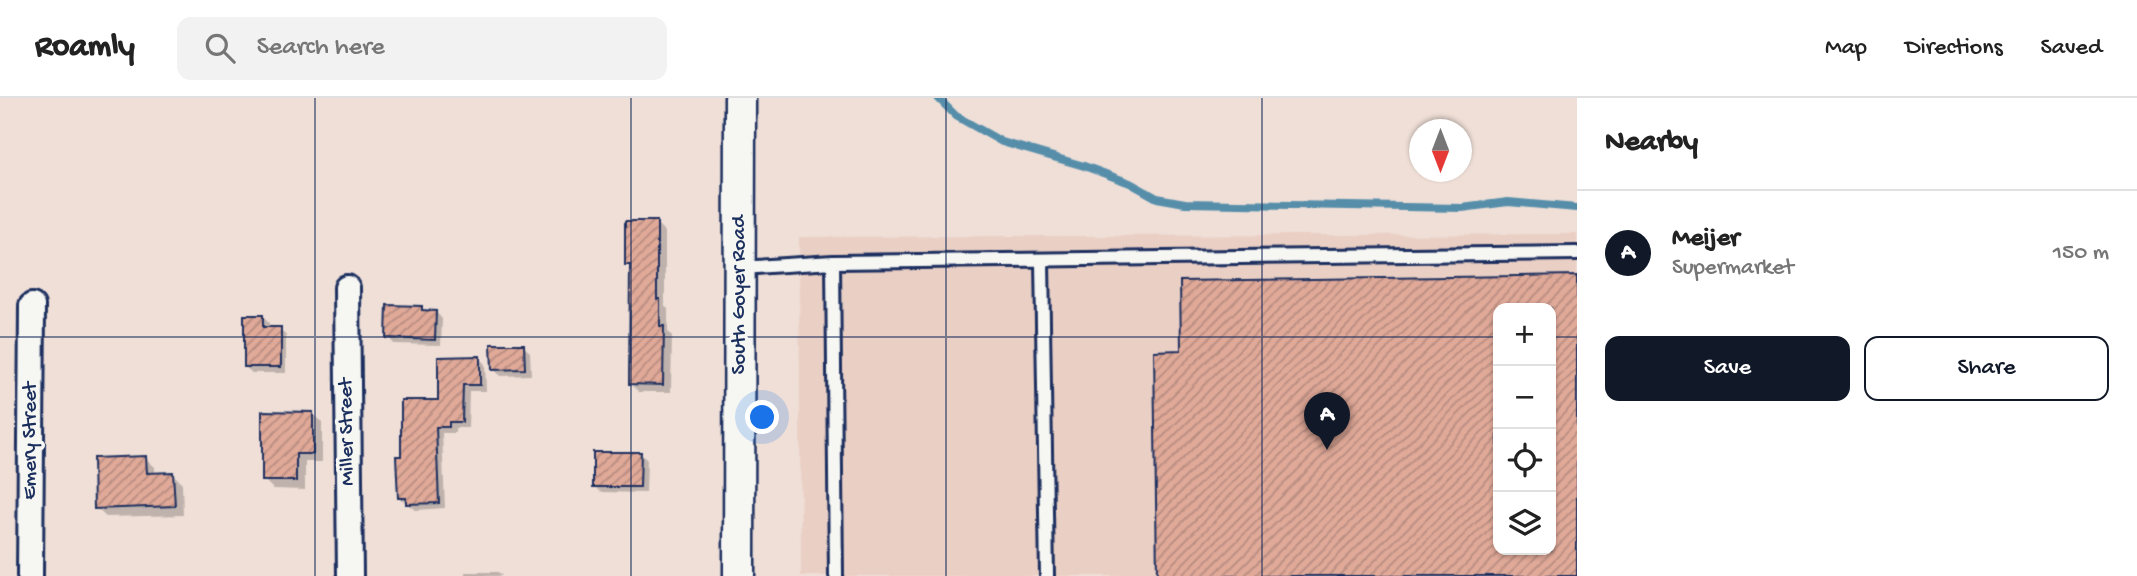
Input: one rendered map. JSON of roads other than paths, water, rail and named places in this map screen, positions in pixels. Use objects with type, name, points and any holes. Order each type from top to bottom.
[{"type":"street","name":"South Goyer Road","points":[[739,576],[740,98]]},
{"type":"street","name":"Miller Street","points":[[347,288],[350,576]]},
{"type":"street","name":"Emery Street","points":[[30,576],[32,306]]},
{"type":"lane","points":[[740,268],[833,262],[1577,253]]},
{"type":"lane","points":[[1042,261],[1047,576]]},
{"type":"lane","points":[[833,262],[836,576]]},
{"type":"waterway","points":[[938,98],[956,116],[1002,142],[1084,166],[1130,183],[1157,198],[1185,203],[1462,208],[1508,202],[1577,208]]},
{"type":"place","name":"Meijer","points":[[1327,450]]}]
